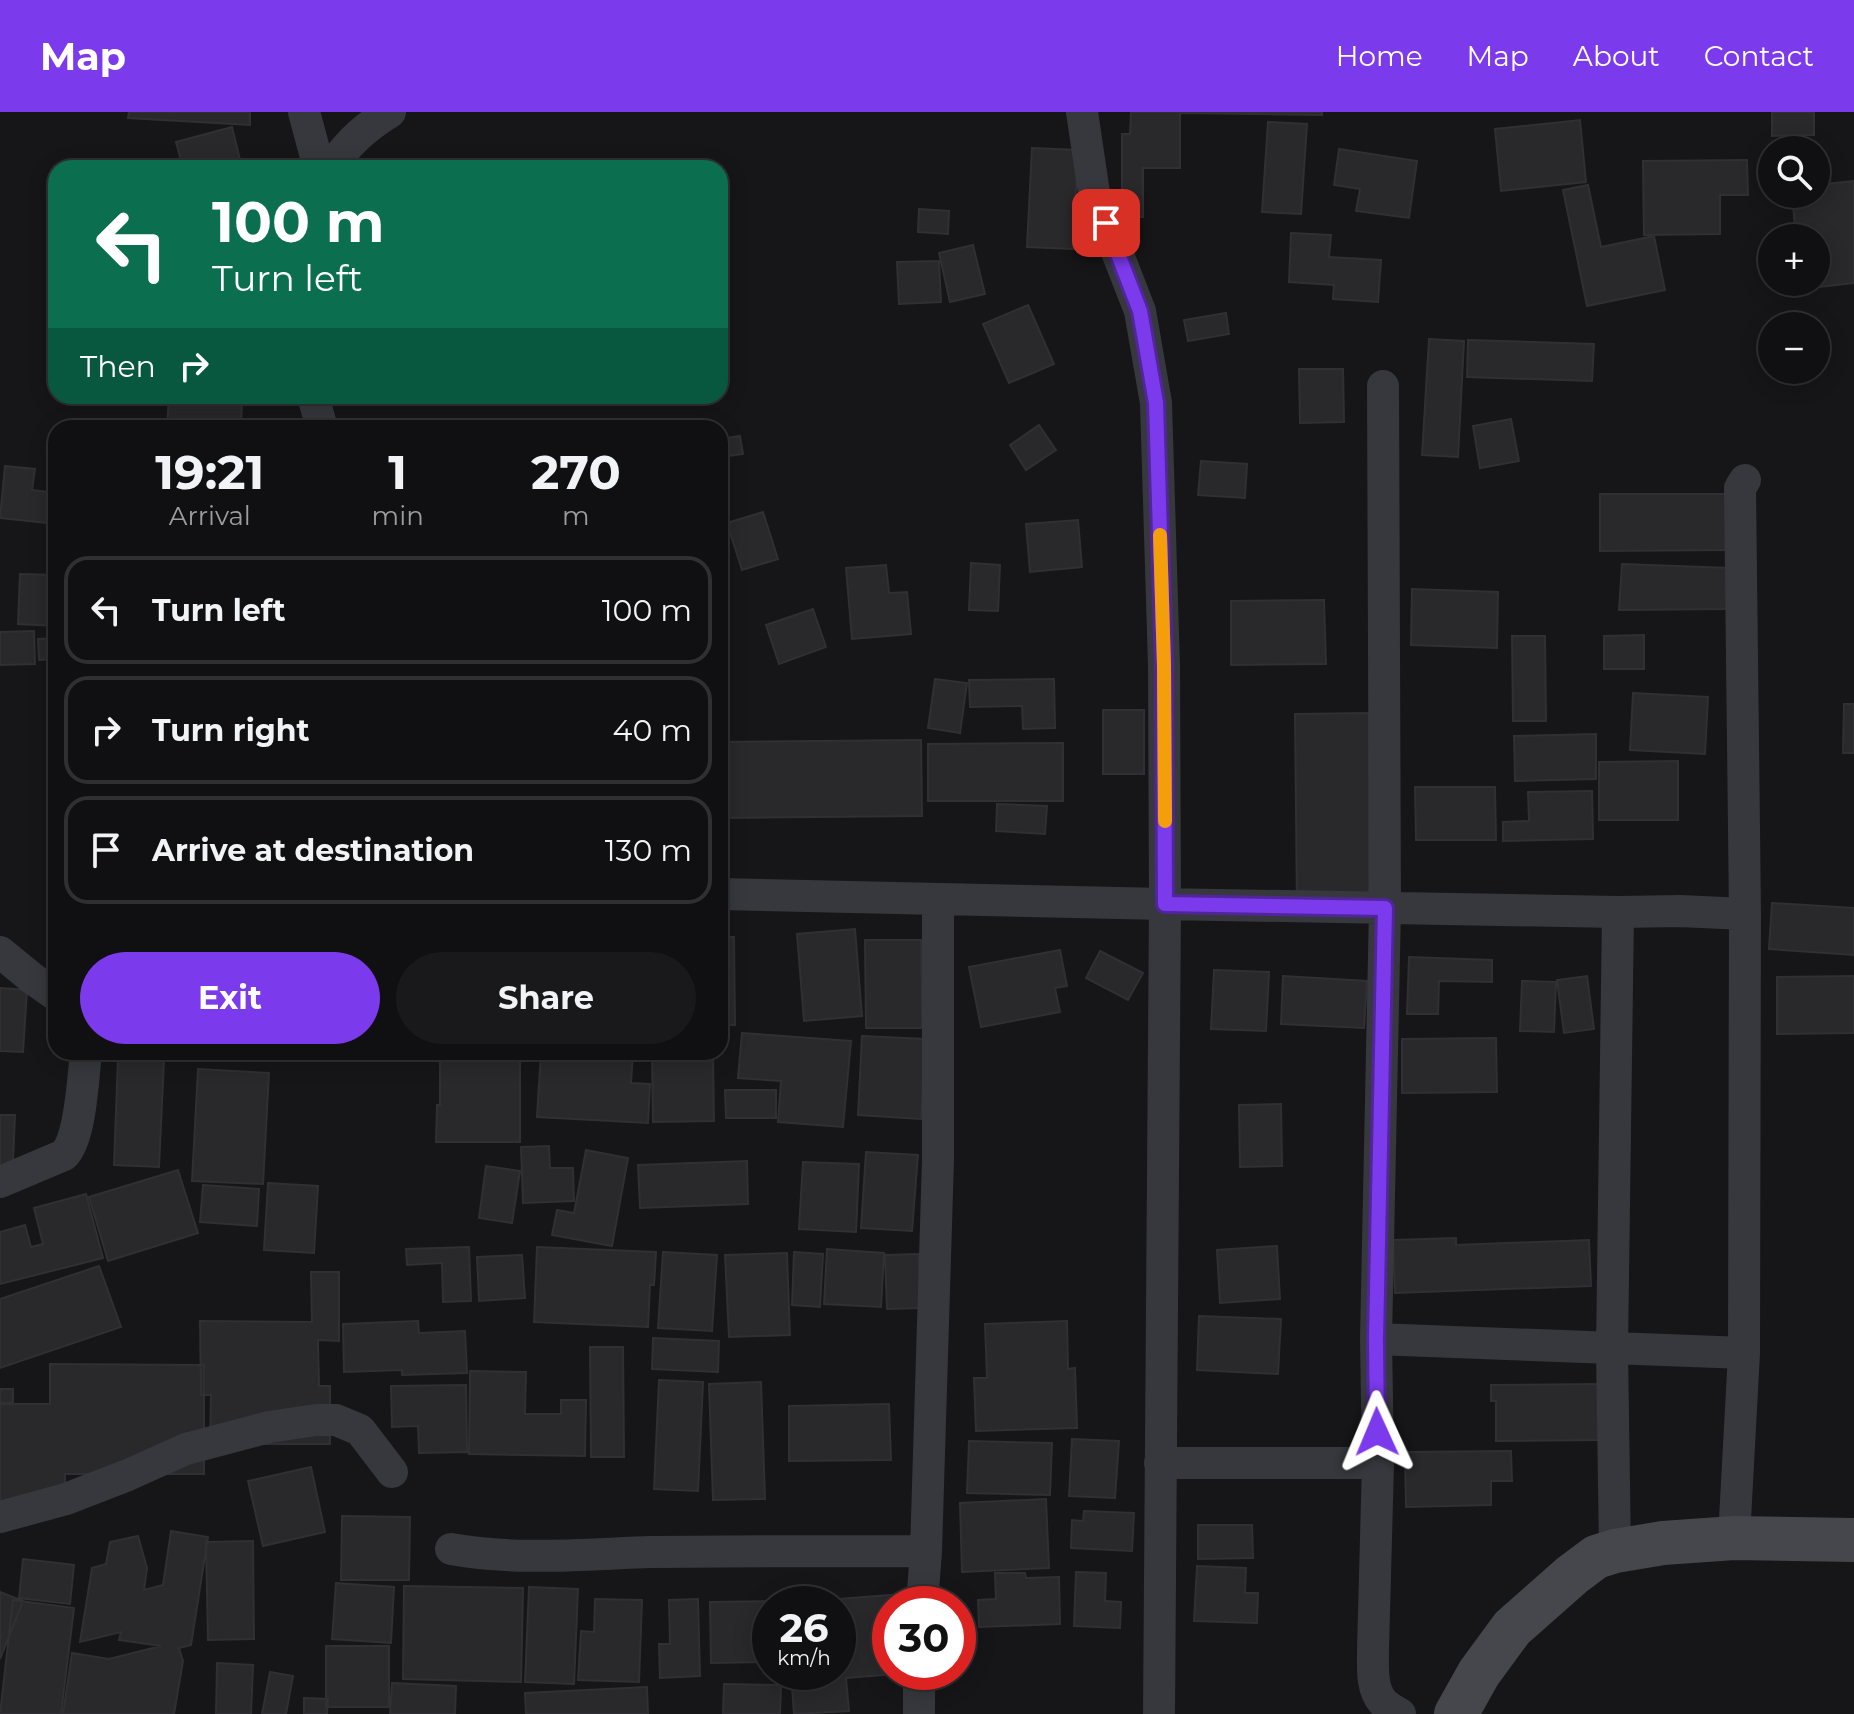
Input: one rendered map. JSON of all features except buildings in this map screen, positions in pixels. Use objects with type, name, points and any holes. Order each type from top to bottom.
[{"type":"street","points":[[304,112],[317,160]]},
{"type":"street","points":[[337,160],[342,151],[390,112]]},
{"type":"street","points":[[1082,112],[1094,193],[1140,311],[1156,403],[1164,666],[1165,904],[1159,1714]]},
{"type":"street","points":[[1383,386],[1385,908],[1376,1339],[1378,1463],[1373,1610],[1377,1692],[1383,1703],[1400,1714]]},
{"type":"street","points":[[1734,1538],[1744,1353],[1745,914],[1740,488],[1745,480]]},
{"type":"street","points":[[728,894],[1745,914]]},
{"type":"street","points":[[923,1586],[938,1160],[938,900]]},
{"type":"street","points":[[1615,1551],[1612,1349],[1618,912]]},
{"type":"street","points":[[0,952],[48,989]]},
{"type":"street","points":[[0,1182],[64,1155],[70,1149],[76,1129],[85,1060]]},
{"type":"street","points":[[1376,1339],[1744,1353]]},
{"type":"street","points":[[0,1517],[66,1499],[186,1449],[269,1427],[316,1420],[336,1420],[360,1430],[392,1472]]},
{"type":"street","points":[[1160,1463],[1378,1463]]},
{"type":"street","points":[[1456,1714],[1479,1673],[1512,1628],[1596,1557],[1663,1543],[1734,1538],[1854,1540]]},
{"type":"street","points":[[451,1549],[491,1554],[564,1555],[703,1551],[926,1551]]},
{"type":"street","points":[[919,1690],[919,1714]]},
{"type":"slow traffic","points":[[1160,535],[1165,821]]},
{"type":"route","points":[[1106,223],[1140,311],[1156,403],[1164,666],[1165,904],[1385,908],[1376,1339],[1377,1432]]}]
